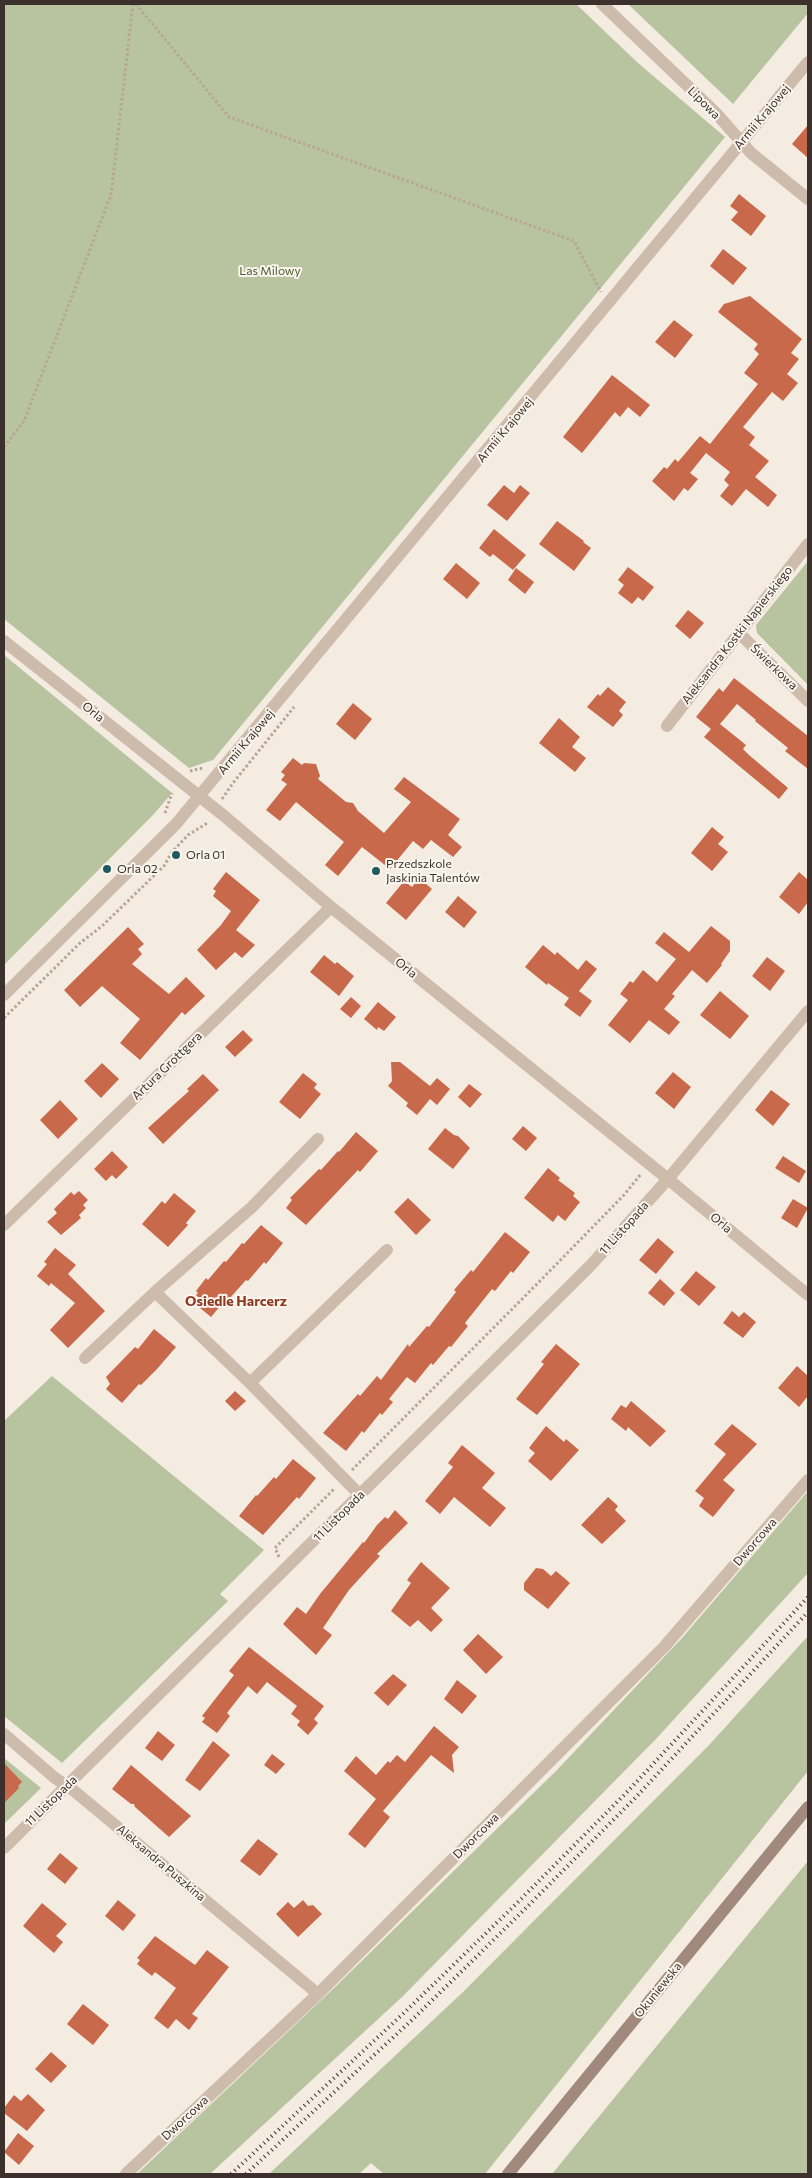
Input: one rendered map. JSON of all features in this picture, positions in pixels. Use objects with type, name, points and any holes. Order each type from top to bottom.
[{"type":"main road","name":"Okuniewska","points":[[508,2174],[808,1807]]},
{"type":"street","name":"Lipowa","points":[[602,4],[716,113],[741,142],[808,199]]},
{"type":"street","name":"Armii Krajowej","points":[[4,995],[176,824],[200,797],[808,62]]},
{"type":"street","name":"Aleksandra Kostki Napierskiego","points":[[667,726],[808,544]]},
{"type":"street","name":"Świerkowa","points":[[739,633],[808,701]]},
{"type":"street","name":"Orla","points":[[4,641],[223,815],[331,906],[808,1295]]},
{"type":"street","name":"Artura Grottgera","points":[[4,1225],[331,906]]},
{"type":"street","name":"11 Listopada","points":[[4,1848],[591,1265],[668,1179],[808,1011]]},
{"type":"street","points":[[85,1358],[155,1292],[252,1208],[318,1139]]},
{"type":"street","points":[[250,1383],[387,1250]]},
{"type":"street","points":[[155,1292],[250,1383],[360,1495]]},
{"type":"street","name":"Dworcowa","points":[[126,2174],[318,1994],[664,1647],[808,1480]]},
{"type":"street","name":"Aleksandra Puszkina","points":[[4,1734],[318,1994]]},
{"type":"path","points":[[134,4],[229,117],[574,241],[608,306]]},
{"type":"path","points":[[4,447],[24,421],[111,195],[134,4]]},
{"type":"path","points":[[4,1018],[80,943],[102,926],[164,866],[172,852],[188,836],[208,821],[216,823],[223,815]]},
{"type":"path","points":[[272,1564],[279,1557],[275,1548],[545,1276],[642,1174]]},
{"type":"green space","name":"Las Milowy","points":[[4,4],[576,4],[638,63],[725,137],[213,760],[189,768],[4,619]]},
{"type":"green space","points":[[628,4],[808,4],[808,13],[733,104]]},
{"type":"green space","points":[[808,561],[808,685],[757,633],[756,625]]},
{"type":"green space","points":[[4,655],[172,793],[153,815],[4,965]]},
{"type":"green space","points":[[52,1376],[264,1550],[220,1594],[228,1601],[62,1763],[4,1716],[4,1421]]},
{"type":"green space","points":[[808,1491],[808,1573],[655,1740],[402,1997],[210,2174],[137,2174],[334,1988],[557,1770],[682,1638]]},
{"type":"green space","points":[[808,1636],[808,1771],[485,2174],[384,2174],[371,2163],[359,2174],[269,2174],[463,1992],[710,1744]]},
{"type":"green space","points":[[4,1758],[41,1788],[4,1824]]},
{"type":"green space","points":[[808,1861],[808,2174],[552,2174]]},
{"type":"building","points":[[808,125],[808,158],[792,144]]},
{"type":"building","points":[[739,194],[766,216],[751,236],[731,220],[738,212],[730,206]]},
{"type":"building","points":[[723,249],[747,268],[733,285],[710,266]]},
{"type":"building","points":[[750,296],[802,339],[791,353],[799,359],[787,374],[798,383],[783,401],[772,392],[743,427],[755,437],[749,445],[769,461],[755,477],[777,495],[768,507],[746,489],[732,506],[720,496],[729,485],[724,480],[730,472],[706,453],[690,473],[698,479],[688,491],[684,488],[674,501],[652,481],[664,467],[667,469],[675,459],[678,462],[700,436],[710,444],[758,384],[744,373],[759,354],[754,349],[758,344],[718,312],[724,304]]},
{"type":"building","points":[[674,320],[693,335],[675,358],[655,342]]},
{"type":"building","points":[[612,375],[650,405],[640,417],[628,407],[620,417],[615,412],[582,453],[563,437]]},
{"type":"building","points":[[504,485],[514,493],[520,485],[530,493],[507,521],[487,505]]},
{"type":"building","points":[[557,521],[591,548],[574,571],[539,544]]},
{"type":"building","points":[[494,529],[526,555],[513,570],[493,554],[490,557],[479,548]]},
{"type":"building","points":[[456,563],[480,583],[467,599],[443,579]]},
{"type":"building","points":[[628,567],[654,587],[643,601],[638,597],[632,604],[618,593],[624,585],[618,580]]},
{"type":"building","points":[[516,568],[534,582],[525,594],[508,580]]},
{"type":"building","points":[[688,610],[704,623],[690,639],[675,626]]},
{"type":"building","points":[[734,678],[808,736],[808,769],[785,751],[788,748],[737,704],[720,724],[746,745],[743,749],[749,755],[788,788],[779,799],[704,737],[711,729],[696,717],[719,688],[723,692]]},
{"type":"building","points":[[608,687],[626,702],[619,711],[623,715],[613,727],[587,707],[598,694],[600,696]]},
{"type":"building","points":[[353,703],[372,719],[355,740],[336,724]]},
{"type":"building","points":[[559,718],[580,737],[572,747],[586,758],[575,772],[539,743]]},
{"type":"building","points":[[293,758],[302,765],[304,763],[316,764],[320,776],[318,779],[346,802],[353,803],[358,811],[384,833],[411,802],[394,789],[404,777],[460,819],[448,835],[462,847],[453,857],[431,840],[423,849],[413,841],[390,869],[362,847],[338,876],[325,865],[344,842],[296,802],[280,821],[266,810],[287,784],[281,780],[285,775],[281,772]]},
{"type":"building","points":[[712,827],[724,837],[718,844],[728,852],[712,871],[691,853]]},
{"type":"building","points":[[226,872],[260,900],[236,930],[255,945],[242,958],[235,952],[216,970],[197,950],[221,925],[231,911],[213,896],[216,891],[213,889]]},
{"type":"building","points":[[799,872],[808,880],[808,902],[799,914],[779,897]]},
{"type":"building","points":[[419,878],[432,889],[406,920],[386,903],[404,881],[412,887]]},
{"type":"building","points":[[458,896],[477,912],[464,928],[445,912]]},
{"type":"building","points":[[711,926],[730,941],[730,951],[722,965],[707,983],[692,970],[672,994],[675,996],[664,1009],[680,1022],[669,1035],[649,1020],[630,1043],[608,1025],[628,1000],[620,994],[630,981],[633,983],[643,970],[657,982],[676,959],[655,943],[664,932],[689,952]]},
{"type":"building","points":[[128,927],[144,944],[138,949],[142,954],[132,964],[169,994],[186,977],[205,996],[185,1015],[182,1012],[140,1060],[120,1043],[140,1019],[102,986],[80,1007],[64,990]]},
{"type":"building","points":[[543,945],[555,955],[557,952],[578,970],[586,960],[597,969],[579,991],[592,1001],[580,1017],[564,1005],[569,998],[548,983],[547,985],[525,967]]},
{"type":"building","points":[[324,955],[335,964],[337,962],[354,976],[339,996],[310,972]]},
{"type":"building","points":[[767,957],[785,971],[770,991],[752,976]]},
{"type":"building","points":[[720,991],[749,1016],[730,1039],[700,1015]]},
{"type":"building","points":[[351,997],[361,1006],[351,1018],[340,1009]]},
{"type":"building","points":[[378,1002],[396,1017],[384,1031],[378,1027],[377,1030],[364,1019]]},
{"type":"building","points":[[243,1030],[253,1040],[235,1057],[225,1047]]},
{"type":"building","points":[[391,1062],[400,1062],[430,1086],[437,1078],[450,1089],[437,1105],[430,1099],[417,1115],[406,1106],[408,1103],[388,1086],[392,1081]]},
{"type":"building","points":[[102,1063],[119,1079],[101,1098],[84,1081]]},
{"type":"building","points":[[673,1072],[691,1087],[674,1109],[655,1093]]},
{"type":"building","points":[[303,1073],[317,1084],[314,1088],[321,1094],[300,1119],[279,1102]]},
{"type":"building","points":[[203,1074],[219,1090],[163,1144],[148,1128],[189,1091],[187,1089]]},
{"type":"building","points":[[469,1084],[482,1094],[470,1108],[458,1097]]},
{"type":"building","points":[[771,1090],[790,1104],[773,1126],[755,1110]]},
{"type":"building","points":[[60,1100],[78,1119],[58,1139],[40,1120]]},
{"type":"building","points":[[523,1126],[537,1138],[526,1151],[512,1139]]},
{"type":"building","points":[[445,1128],[458,1136],[470,1148],[453,1169],[428,1149]]},
{"type":"building","points":[[356,1132],[378,1151],[360,1172],[358,1170],[306,1225],[286,1208],[292,1200],[290,1198],[339,1152]]},
{"type":"building","points":[[112,1151],[128,1167],[116,1179],[112,1175],[106,1181],[94,1169]]},
{"type":"building","points":[[783,1156],[806,1171],[799,1183],[775,1168]]},
{"type":"building","points":[[548,1168],[560,1178],[558,1180],[575,1193],[573,1196],[580,1202],[565,1221],[558,1215],[553,1222],[524,1198]]},
{"type":"building","points":[[79,1191],[88,1200],[83,1205],[86,1208],[79,1215],[81,1218],[61,1235],[47,1222],[57,1213],[54,1209],[71,1192],[74,1195]]},
{"type":"building","points":[[174,1193],[196,1211],[186,1223],[188,1225],[168,1247],[142,1224],[162,1201],[165,1204]]},
{"type":"building","points":[[408,1198],[431,1220],[416,1235],[394,1212]]},
{"type":"building","points":[[793,1199],[808,1208],[797,1228],[781,1218]]},
{"type":"building","points":[[261,1225],[283,1243],[266,1264],[264,1262],[248,1281],[246,1280],[229,1299],[227,1298],[211,1317],[194,1303],[199,1298],[196,1295],[198,1293],[196,1291],[206,1278],[208,1280],[224,1261],[226,1262]]},
{"type":"building","points":[[505,1232],[530,1252],[495,1291],[492,1289],[465,1323],[468,1326],[451,1347],[449,1346],[433,1365],[431,1363],[415,1383],[407,1377],[389,1399],[393,1402],[382,1415],[380,1413],[364,1433],[362,1431],[346,1451],[323,1433],[377,1376],[381,1380],[408,1344],[409,1347],[427,1326],[429,1327],[456,1292],[454,1290],[471,1270],[473,1272]]},
{"type":"building","points":[[658,1238],[674,1252],[656,1274],[639,1260]]},
{"type":"building","points":[[55,1248],[76,1265],[68,1274],[105,1311],[68,1348],[50,1330],[75,1303],[51,1283],[49,1286],[37,1276],[47,1264],[44,1262]]},
{"type":"building","points":[[696,1271],[716,1287],[699,1306],[680,1290]]},
{"type":"building","points":[[660,1279],[675,1293],[664,1306],[648,1293]]},
{"type":"building","points":[[732,1311],[739,1317],[744,1312],[756,1322],[743,1338],[723,1323]]},
{"type":"building","points":[[154,1329],[176,1347],[157,1369],[141,1385],[139,1384],[122,1403],[106,1389],[110,1384],[106,1377],[135,1347],[138,1349]]},
{"type":"building","points":[[556,1344],[580,1364],[537,1415],[516,1399],[544,1364],[541,1362]]},
{"type":"building","points":[[797,1366],[808,1376],[808,1396],[799,1407],[778,1388]]},
{"type":"building","points":[[235,1391],[246,1401],[235,1411],[225,1401]]},
{"type":"building","points":[[631,1401],[666,1431],[650,1447],[628,1427],[626,1431],[611,1419],[621,1405],[626,1408]]},
{"type":"building","points":[[732,1424],[757,1444],[723,1480],[735,1490],[713,1517],[699,1506],[704,1498],[695,1491],[726,1454],[714,1444]]},
{"type":"building","points":[[546,1426],[564,1442],[566,1439],[579,1450],[551,1481],[528,1461],[535,1453],[529,1448]]},
{"type":"building","points":[[462,1445],[495,1473],[482,1488],[506,1508],[490,1527],[454,1497],[440,1514],[425,1501],[453,1467],[448,1463]]},
{"type":"building","points":[[293,1459],[316,1478],[299,1499],[297,1497],[263,1535],[239,1516],[256,1495],[274,1477],[276,1479]]},
{"type":"building","points":[[608,1497],[618,1506],[615,1510],[626,1521],[602,1544],[581,1525]]},
{"type":"building","points":[[395,1510],[408,1523],[377,1554],[380,1556],[349,1590],[323,1628],[332,1635],[316,1655],[283,1624],[297,1607],[306,1614],[320,1594],[377,1525],[385,1517],[388,1519]]},
{"type":"building","points":[[421,1562],[450,1588],[431,1608],[443,1620],[431,1632],[418,1620],[410,1627],[391,1611],[411,1583],[407,1580]]},
{"type":"building","points":[[536,1568],[543,1569],[551,1576],[556,1571],[570,1583],[548,1609],[524,1590],[524,1583]]},
{"type":"building","points":[[478,1634],[503,1657],[486,1674],[463,1650]]},
{"type":"building","points":[[249,1647],[324,1706],[314,1719],[318,1723],[308,1735],[297,1725],[300,1721],[291,1714],[297,1706],[267,1682],[257,1694],[248,1686],[227,1713],[230,1716],[217,1733],[202,1722],[205,1718],[202,1716],[234,1675],[229,1671]]},
{"type":"building","points":[[393,1674],[407,1685],[388,1706],[374,1693]]},
{"type":"building","points":[[457,1680],[477,1696],[462,1714],[444,1699]]},
{"type":"building","points":[[434,1726],[459,1747],[452,1755],[454,1773],[431,1755],[383,1811],[390,1817],[365,1848],[348,1834],[376,1799],[344,1771],[356,1756],[376,1775],[388,1761],[390,1763],[397,1755],[405,1762]]},
{"type":"building","points":[[158,1731],[175,1745],[162,1761],[145,1748]]},
{"type":"building","points":[[213,1741],[230,1755],[200,1791],[185,1780]]},
{"type":"building","points":[[272,1754],[285,1764],[276,1774],[264,1765]]},
{"type":"building","points":[[4,1763],[22,1782],[18,1786],[19,1788],[4,1803]]},
{"type":"building","points":[[131,1765],[191,1816],[169,1837],[134,1804],[131,1804],[112,1789]]},
{"type":"building","points":[[258,1839],[278,1854],[260,1876],[240,1861]]},
{"type":"building","points":[[60,1853],[78,1868],[65,1884],[47,1869]]},
{"type":"building","points":[[118,1900],[136,1915],[123,1931],[105,1916]]},
{"type":"building","points":[[303,1900],[308,1906],[313,1905],[322,1914],[298,1937],[276,1914],[288,1902],[294,1908]]},
{"type":"building","points":[[42,1903],[67,1924],[56,1936],[63,1942],[54,1953],[23,1926]]},
{"type":"building","points":[[155,1936],[195,1965],[207,1950],[229,1967],[192,2014],[198,2018],[189,2030],[176,2019],[168,2029],[154,2018],[176,1988],[155,1972],[152,1976],[137,1964],[140,1960],[137,1958]]},
{"type":"building","points":[[83,2004],[109,2025],[93,2045],[67,2024]]},
{"type":"building","points":[[51,2052],[67,2066],[51,2083],[35,2069]]},
{"type":"building","points":[[28,2094],[45,2110],[27,2131],[4,2113],[4,2108],[14,2095],[21,2101]]},
{"type":"building","points":[[18,2133],[34,2146],[19,2165],[4,2152]]},
{"type":"railway","points":[[231,2174],[406,2011],[516,1904],[629,1790],[808,1597]]},
{"type":"railway","points":[[246,2174],[413,2019],[521,1913],[637,1796],[808,1612]]},
{"type":"place","name":"Orla 01","points":[[176,855]]},
{"type":"place","name":"Orla 02","points":[[107,869]]},
{"type":"place","name":"Przedszkole Jaskinia Talentów","points":[[376,871]]},
{"type":"district","name":"Osiedle Harcerz","points":[[236,1301]]}]
